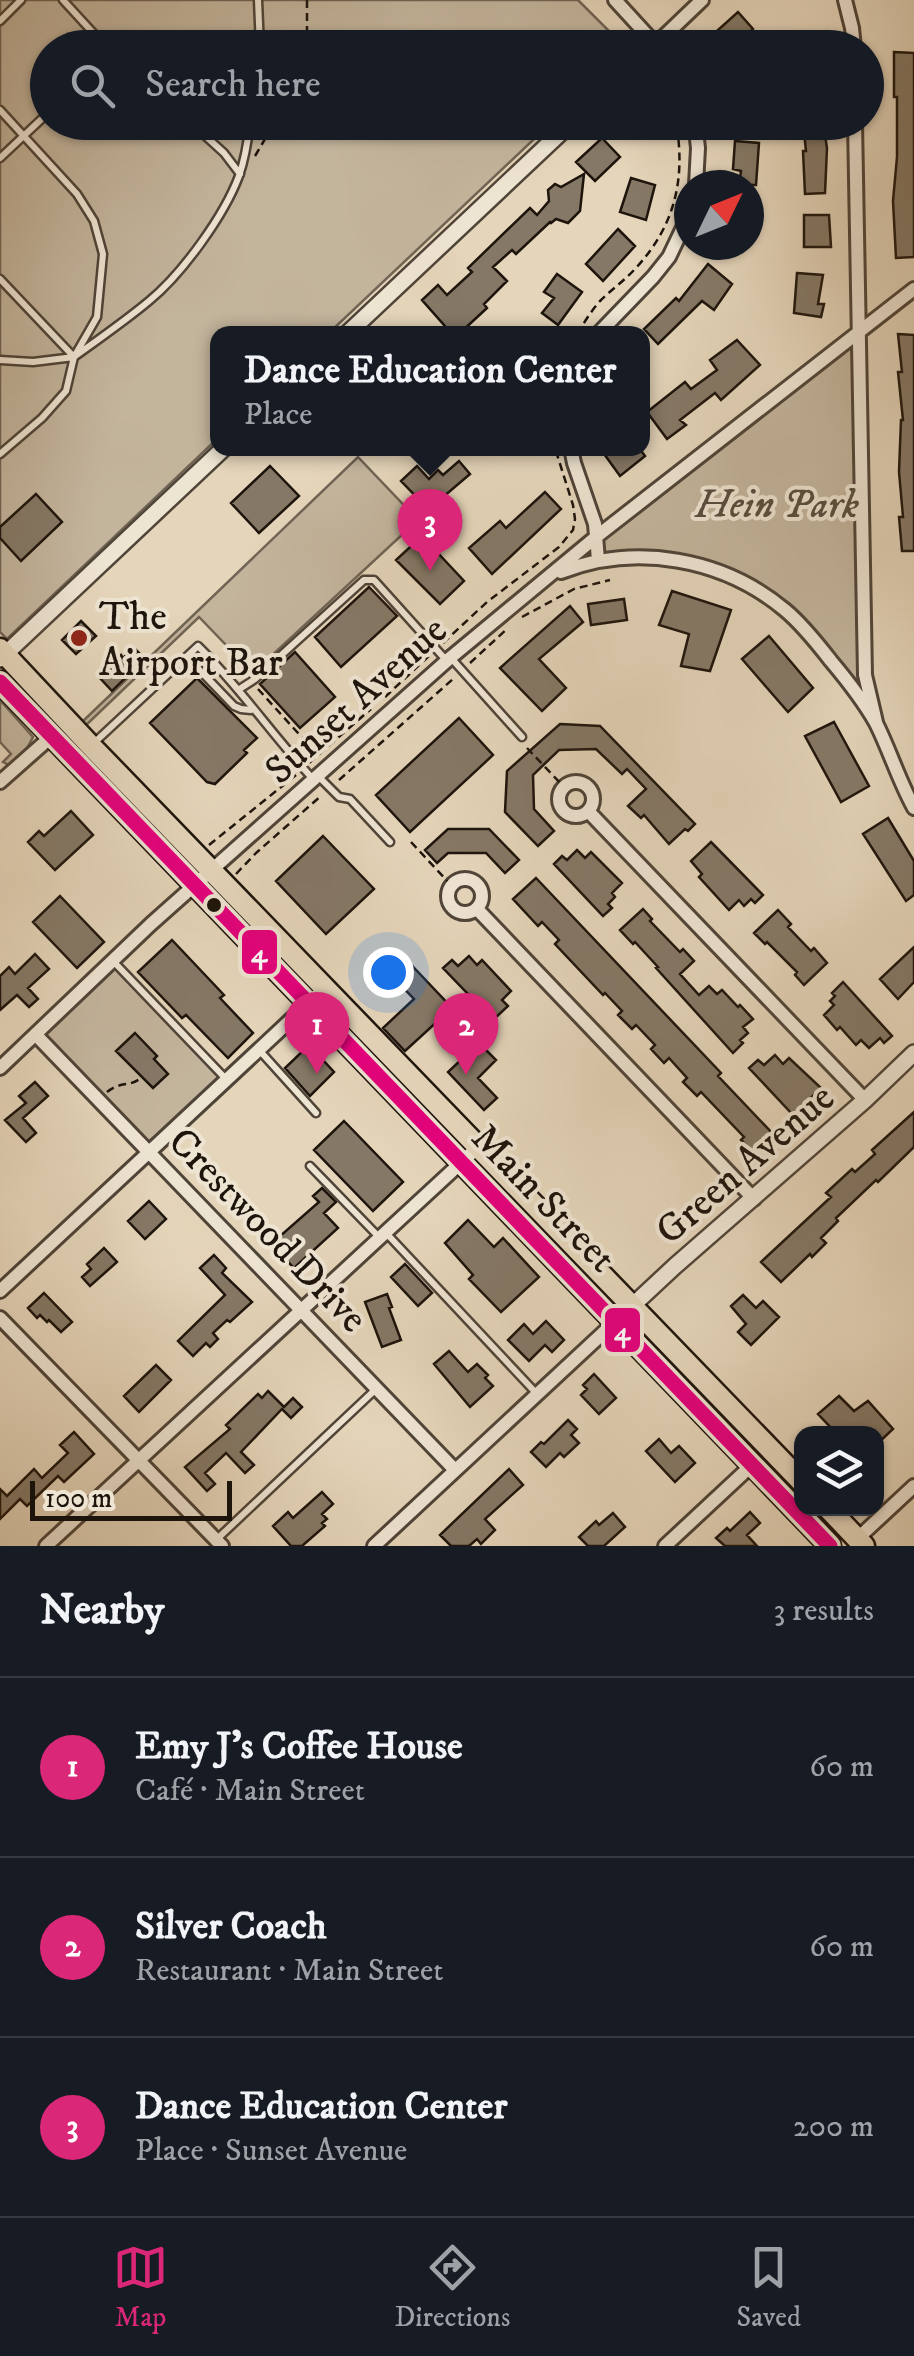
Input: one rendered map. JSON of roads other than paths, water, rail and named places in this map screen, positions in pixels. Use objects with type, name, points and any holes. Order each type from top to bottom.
[{"type":"main road","name":"Main Street","points":[[2,654],[478,1147],[752,1465],[830,1546]]},
{"type":"main road","name":"Main Street","points":[[0,682],[462,1162],[794,1474]]},
{"type":"main road","points":[[836,1516],[861,1542]]},
{"type":"street","points":[[615,0],[641,30]]},
{"type":"street","points":[[671,30],[702,0]]},
{"type":"street","points":[[845,0],[852,30]]},
{"type":"street","points":[[355,326],[553,140]]},
{"type":"street","points":[[697,140],[697,170]]},
{"type":"street","points":[[855,140],[865,675],[876,722],[914,808]]},
{"type":"street","points":[[606,326],[652,277],[674,246]]},
{"type":"street","name":"Sunset Avenue","points":[[0,1068],[194,886],[448,659],[596,537],[914,289]]},
{"type":"street","points":[[2,654],[215,456]]},
{"type":"street","points":[[574,456],[595,524],[598,560]]},
{"type":"street","points":[[548,577],[617,556],[686,562],[736,577],[786,610],[841,672],[876,722]]},
{"type":"street","points":[[0,782],[52,736]]},
{"type":"street","points":[[575,782],[590,790],[592,801],[588,811],[573,816],[564,811],[559,801],[564,787],[575,782]]},
{"type":"street","points":[[588,811],[864,1100]]},
{"type":"street","points":[[466,879],[476,883],[482,898],[477,908],[467,914],[451,908],[447,897],[452,884],[466,879]]},
{"type":"street","points":[[477,908],[754,1200]]},
{"type":"street","points":[[0,1291],[325,988]]},
{"type":"street","name":"Crestwood Drive","points":[[36,1034],[456,1470]]},
{"type":"street","name":"Green Avenue","points":[[624,1314],[914,1053]]},
{"type":"street","points":[[46,1546],[478,1147]]},
{"type":"street","points":[[374,1546],[624,1314]]},
{"type":"street","points":[[0,1318],[219,1543]]},
{"type":"street","points":[[665,1546],[752,1465]]},
{"type":"street","points":[[861,1542],[914,1486]]},
{"type":"lane","points":[[0,20],[22,0]]},
{"type":"lane","points":[[64,0],[91,30]]},
{"type":"lane","points":[[258,0],[259,30]]},
{"type":"lane","points":[[0,110],[77,194],[94,220],[103,254],[97,317],[74,357],[66,390],[42,418],[0,454]]},
{"type":"lane","points":[[0,158],[30,130]]},
{"type":"lane","points":[[210,140],[240,174]]},
{"type":"lane","points":[[0,360],[33,362],[74,357],[152,299],[186,263],[231,194],[248,140]]},
{"type":"lane","points":[[0,279],[74,357]]},
{"type":"lane","points":[[238,690],[369,578],[436,649],[462,670],[522,737]]},
{"type":"lane","points":[[91,746],[198,646],[231,678],[252,710],[303,768],[339,797],[350,799],[390,842]]},
{"type":"lane","points":[[187,657],[234,706],[252,710]]},
{"type":"lane","points":[[113,961],[226,1080]]},
{"type":"lane","points":[[259,1050],[316,1112]]},
{"type":"lane","points":[[310,1166],[383,1235],[537,1394]]},
{"type":"lane","points":[[219,1543],[377,1388]]},
{"type":"place","name":"Dance Education Center","points":[[430,571]]},
{"type":"place","name":"The Airport Bar","points":[[79,638]]},
{"type":"place","name":"Emy J's Coffee House","points":[[317,1074]]},
{"type":"place","name":"Silver Coach","points":[[466,1075]]},
{"type":"park label","name":"Hein Park","points":[[777,503]]}]
